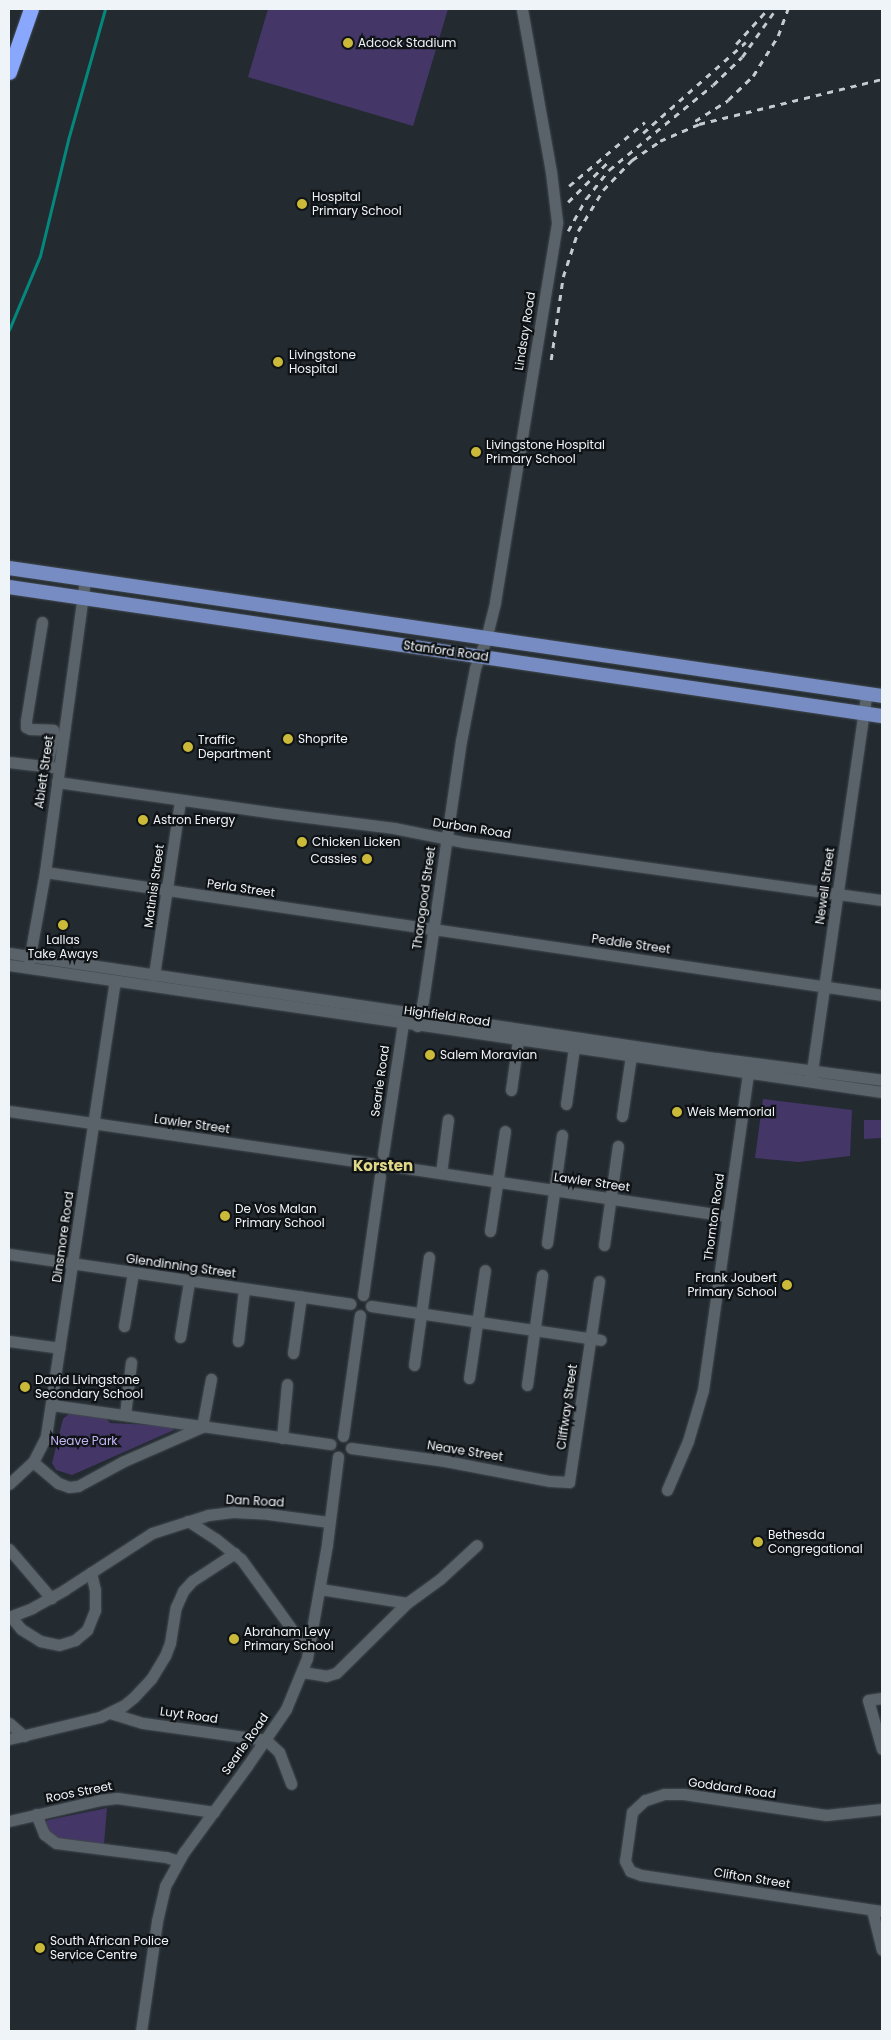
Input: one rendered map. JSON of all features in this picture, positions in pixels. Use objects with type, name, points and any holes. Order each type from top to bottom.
[{"type":"highway","points":[[9,72],[31,9]]},
{"type":"main road","name":"Stanford Road","points":[[9,568],[882,696]]},
{"type":"main road","name":"Stanford Road","points":[[9,587],[882,716]]},
{"type":"street","name":"Lindsay Road","points":[[479,656],[486,639],[495,602],[557,222],[551,172],[522,9]]},
{"type":"street","name":"Ablett Street","points":[[27,967],[31,955],[44,872],[85,580]]},
{"type":"street","points":[[42,622],[26,727],[53,730],[54,735],[46,766]]},
{"type":"street","name":"Thorogood Street","points":[[418,1020],[434,930],[461,741],[479,656]]},
{"type":"street","name":"Newell Street","points":[[811,1076],[866,694]]},
{"type":"street","points":[[9,762],[58,768]]},
{"type":"street","name":"Durban Road","points":[[57,782],[394,828],[446,838],[882,900]]},
{"type":"street","name":"Matinisi Street","points":[[154,975],[168,891],[180,800]]},
{"type":"street","name":"Perla Street","points":[[44,872],[434,930]]},
{"type":"street","name":"Peddie Street","points":[[434,930],[882,995]]},
{"type":"street","name":"Highfield Road","points":[[9,953],[406,1012],[418,1020],[518,1040],[748,1074],[882,1080]]},
{"type":"street","name":"Highfield Road","points":[[9,965],[402,1024],[418,1020],[750,1062],[882,1092]]},
{"type":"street","name":"Dinsmore Road","points":[[9,1484],[15,1472],[34,1462],[46,1436],[115,982]]},
{"type":"street","points":[[359,1017],[360,1005]]},
{"type":"street","name":"Searle Road","points":[[383,1154],[402,1024],[406,1012]]},
{"type":"street","points":[[511,1090],[518,1040]]},
{"type":"street","points":[[566,1104],[574,1048]]},
{"type":"street","points":[[622,1116],[632,1056]]},
{"type":"street","name":"Thornton Road","points":[[667,1490],[688,1441],[703,1390],[750,1062]]},
{"type":"street","name":"Lawler Street","points":[[9,1112],[370,1163]]},
{"type":"street","points":[[441,1174],[448,1119]]},
{"type":"street","points":[[490,1231],[505,1130]]},
{"type":"street","points":[[547,1243],[562,1135]]},
{"type":"street","points":[[604,1245],[618,1146]]},
{"type":"street","points":[[383,1154],[390,1158],[393,1166],[390,1172],[380,1176],[372,1172],[370,1163],[375,1156],[383,1154]]},
{"type":"street","name":"Lawler Street","points":[[393,1166],[727,1216]]},
{"type":"street","points":[[363,1295],[380,1176]]},
{"type":"street","name":"Glendinning Street","points":[[9,1254],[132,1274],[350,1304]]},
{"type":"street","points":[[414,1364],[429,1257]]},
{"type":"street","points":[[469,1378],[484,1270]]},
{"type":"street","points":[[124,1326],[132,1274]]},
{"type":"street","points":[[527,1385],[542,1275]]},
{"type":"street","points":[[371,1306],[595,1339],[599,1281]]},
{"type":"street","points":[[180,1337],[189,1282]]},
{"type":"street","points":[[238,1341],[244,1289]]},
{"type":"street","points":[[363,1295],[370,1299],[371,1306],[367,1313],[360,1315],[353,1312],[350,1304],[355,1297],[363,1295]]},
{"type":"street","points":[[293,1353],[301,1297]]},
{"type":"street","points":[[343,1436],[360,1315]]},
{"type":"street","name":"Cliffway Street","points":[[571,1480],[595,1339]]},
{"type":"street","points":[[9,1341],[60,1348]]},
{"type":"street","points":[[125,1415],[131,1362]]},
{"type":"street","points":[[202,1427],[211,1379]]},
{"type":"street","points":[[282,1438],[287,1384]]},
{"type":"street","points":[[52,1405],[330,1444]]},
{"type":"street","points":[[34,1462],[58,1484],[69,1487],[78,1486],[124,1461],[202,1427]]},
{"type":"street","points":[[343,1436],[350,1440],[352,1448],[345,1457],[338,1458],[332,1454],[330,1444],[333,1438],[343,1436]]},
{"type":"street","name":"Neave Street","points":[[352,1448],[457,1463],[550,1481],[568,1483],[571,1480]]},
{"type":"street","name":"Searle Road","points":[[141,2031],[160,1903],[165,1886],[178,1861],[266,1740],[286,1709],[302,1672],[310,1644],[320,1589],[338,1458]]},
{"type":"street","name":"Dan Road","points":[[10,1617],[51,1598],[152,1533],[208,1515],[233,1512],[268,1514],[329,1522]]},
{"type":"street","points":[[188,1521],[235,1553],[255,1576],[296,1635],[310,1644]]},
{"type":"street","points":[[302,1672],[326,1676],[336,1673],[407,1603],[440,1579],[477,1545]]},
{"type":"street","points":[[9,1549],[51,1598]]},
{"type":"street","points":[[9,1739],[85,1722],[110,1713],[134,1697],[158,1669],[170,1643],[176,1607],[183,1590],[192,1581],[235,1553]]},
{"type":"street","points":[[10,1617],[24,1632],[47,1643],[59,1645],[75,1640],[87,1630],[93,1618],[95,1590],[91,1572]]},
{"type":"street","points":[[320,1589],[407,1603]]},
{"type":"street","points":[[882,1698],[868,1700],[882,1749]]},
{"type":"street","name":"Luyt Road","points":[[110,1713],[143,1722],[266,1740]]},
{"type":"street","points":[[9,1723],[24,1736]]},
{"type":"street","points":[[266,1740],[279,1752],[291,1784]]},
{"type":"street","name":"Goddard Road","points":[[624,1861],[632,1812],[645,1800],[664,1794],[684,1794],[826,1815],[882,1809]]},
{"type":"street","name":"Roos Street","points":[[9,1821],[117,1798],[214,1812]]},
{"type":"street","points":[[36,1814],[44,1834],[56,1843],[166,1857],[178,1861]]},
{"type":"street","name":"Clifton Street","points":[[624,1861],[630,1871],[641,1875],[877,1911]]},
{"type":"street","points":[[877,1911],[882,1950]]},
{"type":"green space","name":"Adcock Stadium","points":[[268,9],[448,9],[413,126],[248,77]]},
{"type":"green space","points":[[763,1099],[852,1110],[850,1156],[799,1162],[755,1158]]},
{"type":"green space","points":[[864,1120],[882,1120],[882,1138],[864,1139]]},
{"type":"green space","name":"Neave Park","points":[[72,1411],[105,1417],[110,1423],[173,1426],[174,1430],[72,1475],[56,1470],[52,1463],[63,1419]]},
{"type":"green space","points":[[107,1808],[104,1844],[55,1838],[46,1822],[48,1820]]},
{"type":"waterway","points":[[9,330],[40,256],[68,140],[105,9]]},
{"type":"railway","points":[[736,44],[768,9]]},
{"type":"railway","points":[[568,231],[586,199],[609,170],[713,85],[742,57],[776,9]]},
{"type":"railway","points":[[695,121],[728,100],[753,76],[778,36],[788,9]]},
{"type":"railway","points":[[643,133],[746,42]]},
{"type":"railway","points":[[551,360],[563,277],[578,231],[603,190],[632,160],[660,141],[699,124],[882,79]]},
{"type":"railway","points":[[569,186],[645,122]]},
{"type":"railway","points":[[568,202],[610,160]]},
{"type":"place","name":"Adcock Stadium","points":[[348,43]]},
{"type":"place","name":"Hospital Primary School","points":[[302,204]]},
{"type":"place","name":"Livingstone Hospital","points":[[278,362]]},
{"type":"place","name":"Livingstone Hospital Primary School","points":[[476,452]]},
{"type":"place","name":"Shoprite","points":[[288,739]]},
{"type":"place","name":"Traffic Department","points":[[188,747]]},
{"type":"place","name":"Astron Energy","points":[[143,820]]},
{"type":"place","name":"Chicken Licken","points":[[302,842]]},
{"type":"place","name":"Cassies","points":[[367,859]]},
{"type":"place","name":"Lallas Take Aways","points":[[63,925]]},
{"type":"place","name":"Salem Moravian","points":[[430,1055]]},
{"type":"place","name":"Weis Memorial","points":[[677,1112]]},
{"type":"place","name":"De Vos Malan Primary School","points":[[225,1216]]},
{"type":"place","name":"Frank Joubert Primary School","points":[[787,1285]]},
{"type":"place","name":"David Livingstone Secondary School","points":[[25,1387]]},
{"type":"place","name":"Bethesda Congregational","points":[[758,1542]]},
{"type":"place","name":"Abraham Levy Primary School","points":[[234,1639]]},
{"type":"place","name":"South African Police Service Centre","points":[[40,1948]]},
{"type":"district","name":"Korsten","points":[[383,1166]]}]
